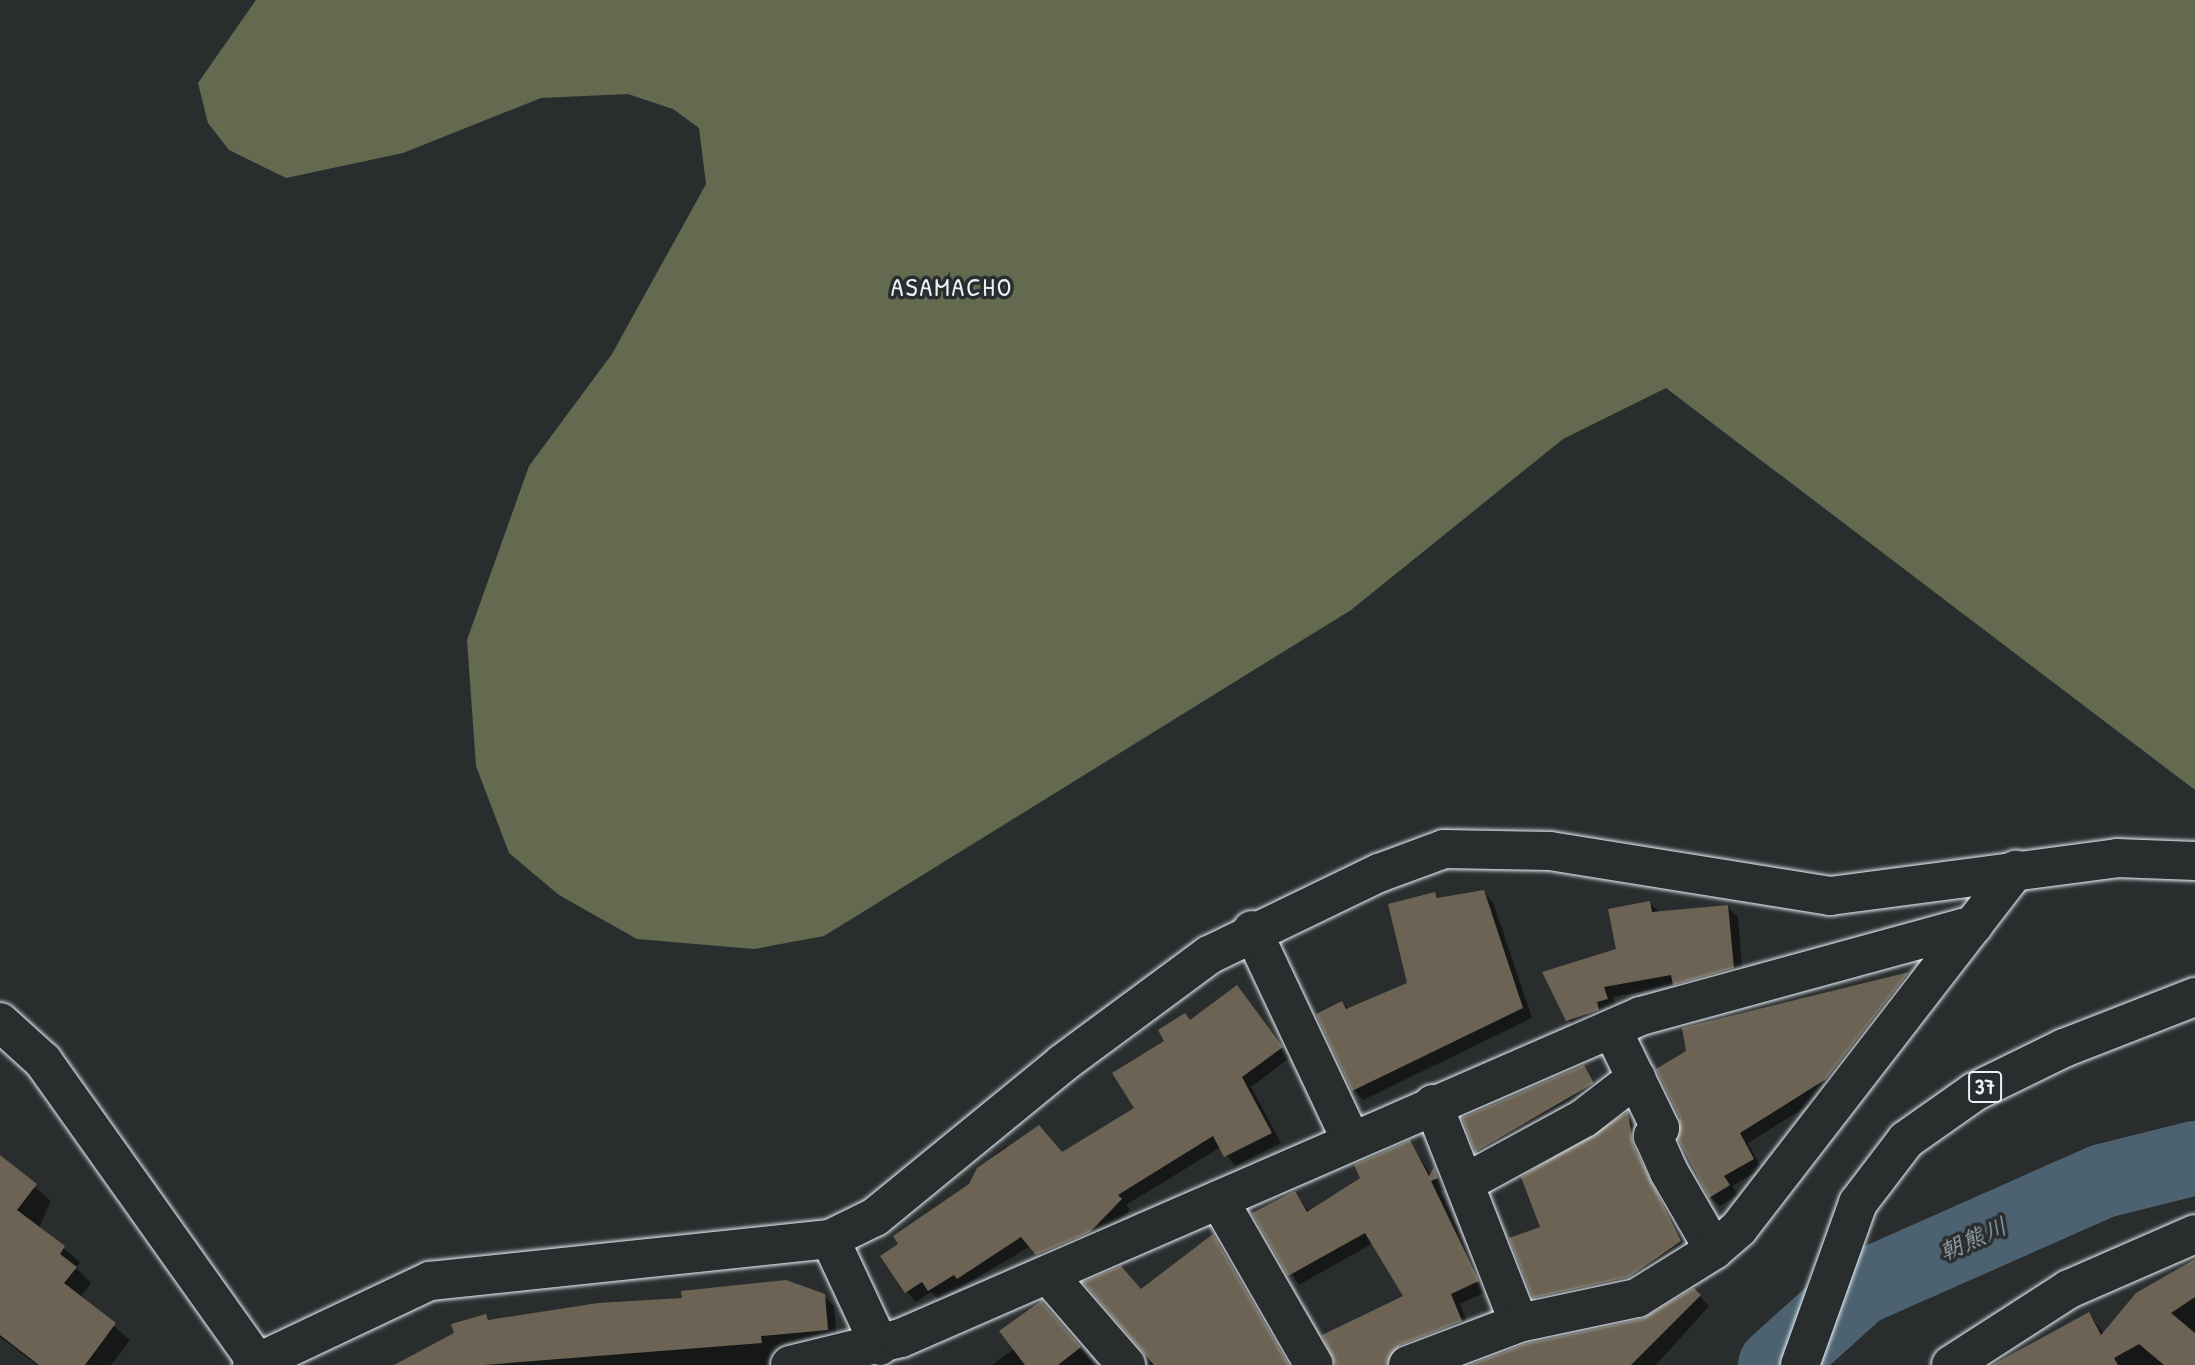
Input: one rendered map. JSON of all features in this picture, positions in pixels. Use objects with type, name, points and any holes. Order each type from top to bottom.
[{"type":"street","points":[[0,1022],[43,1061],[254,1363],[430,1281],[830,1239],[875,1217],[1063,1063],[1252,930],[1444,849],[1550,851],[1830,896],[2016,869],[2117,858],[2195,861]]},
{"type":"street","points":[[1408,1365],[1519,1323],[1637,1298],[1714,1251],[1739,1228],[1975,926],[2016,869]]},
{"type":"street","points":[[790,1365],[899,1350],[1049,1276],[1351,1140],[1612,1029],[1975,926]]},
{"type":"street","points":[[1252,930],[1351,1140]]},
{"type":"street","name":"37","points":[[1800,1365],[1837,1252],[1878,1171],[1941,1114],[2064,1048],[2195,997]]},
{"type":"street","points":[[1612,1029],[1660,1128],[1653,1136],[1669,1172],[1714,1251]]},
{"type":"street","points":[[1465,1184],[1584,1118],[1636,1079]]},
{"type":"street","points":[[1433,1104],[1519,1323]]},
{"type":"street","points":[[1219,1200],[1314,1365]]},
{"type":"street","points":[[1951,1365],[2069,1289],[2195,1234]]},
{"type":"street","points":[[830,1239],[899,1350]]},
{"type":"street","points":[[1049,1276],[1126,1365]]},
{"type":"green space","points":[[256,0],[2195,0],[2195,790],[1666,388],[1563,439],[1351,610],[824,936],[754,949],[637,939],[559,895],[509,853],[476,766],[467,640],[529,466],[612,354],[706,184],[699,128],[673,109],[628,94],[541,98],[403,153],[286,178],[229,150],[208,123],[198,83]]},
{"type":"building","points":[[1484,890],[1523,1008],[1352,1091],[1316,1014],[1342,1001],[1346,1009],[1407,983],[1388,904],[1435,892],[1437,898]]},
{"type":"building","points":[[1650,901],[1652,912],[1728,905],[1734,968],[1673,985],[1671,975],[1604,987],[1608,999],[1597,1002],[1599,1010],[1566,1021],[1542,972],[1616,949],[1608,909]]},
{"type":"building","points":[[1909,972],[1826,1079],[1740,1133],[1754,1159],[1724,1176],[1730,1185],[1709,1198],[1678,1139],[1680,1118],[1656,1069],[1686,1051],[1682,1028]]},
{"type":"building","points":[[1237,985],[1283,1047],[1242,1077],[1272,1133],[1224,1157],[1213,1136],[1118,1195],[1122,1199],[1090,1232],[1036,1255],[1021,1237],[957,1279],[954,1275],[928,1291],[922,1282],[905,1293],[880,1256],[898,1244],[893,1236],[969,1184],[977,1168],[1039,1125],[1062,1152],[1134,1108],[1112,1073],[1164,1041],[1158,1030],[1185,1013],[1190,1020]]},
{"type":"building","points":[[1584,1065],[1594,1083],[1475,1152],[1462,1118]]},
{"type":"building","points":[[1628,1112],[1633,1145],[1681,1241],[1629,1277],[1533,1298],[1509,1238],[1540,1227],[1521,1177]]},
{"type":"building","points":[[1410,1140],[1429,1176],[1434,1167],[1438,1178],[1431,1181],[1479,1281],[1451,1294],[1462,1321],[1400,1345],[1387,1365],[1336,1365],[1322,1335],[1403,1296],[1365,1233],[1288,1276],[1252,1213],[1295,1191],[1307,1212],[1360,1178],[1354,1165]]},
{"type":"building","points":[[0,1155],[37,1184],[17,1210],[65,1246],[60,1254],[77,1267],[64,1283],[116,1323],[85,1365],[39,1365],[0,1335]]},
{"type":"building","points":[[1213,1234],[1289,1365],[1154,1365],[1083,1282],[1121,1266],[1141,1289]]},
{"type":"building","points":[[2195,1259],[2195,1297],[2171,1313],[2195,1333],[2195,1365],[2164,1365],[2139,1344],[2114,1358],[2118,1365],[1992,1365],[2089,1312],[2101,1335],[2136,1293]]},
{"type":"building","points":[[786,1280],[825,1294],[828,1330],[761,1336],[762,1343],[484,1365],[394,1365],[454,1333],[451,1324],[486,1314],[488,1320],[598,1303],[682,1298],[681,1291]]},
{"type":"building","points":[[1694,1288],[1701,1295],[1631,1365],[1470,1365],[1525,1344],[1642,1319]]},
{"type":"building","points":[[1041,1301],[1081,1347],[1058,1365],[1025,1365],[999,1331]]},
{"type":"waterway","name":"朝熊川","points":[[1775,1365],[1859,1289],[2103,1181],[2195,1158]]},
{"type":"district","name":"ASAMACHO","points":[[952,287]]}]
